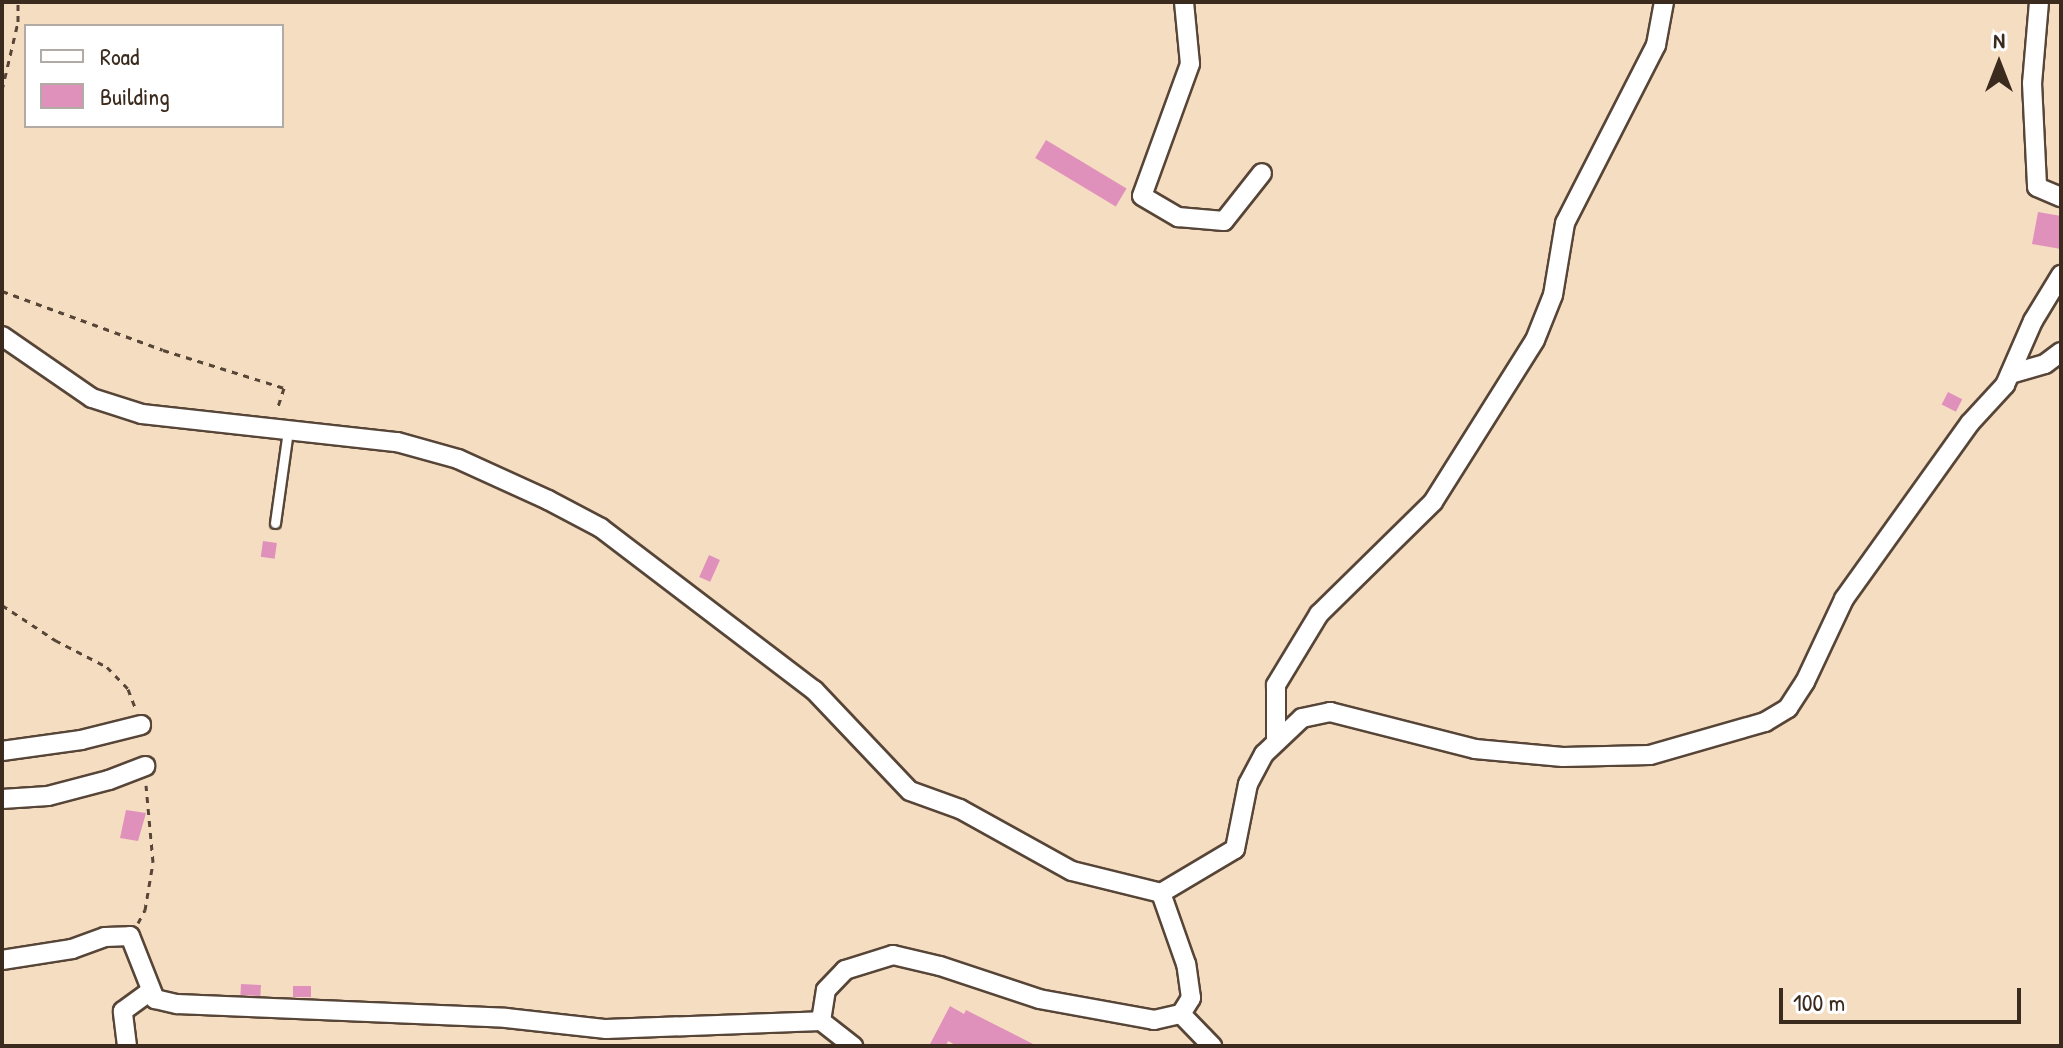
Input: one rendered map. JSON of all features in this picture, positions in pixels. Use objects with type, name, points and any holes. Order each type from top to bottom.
[{"type":"street","points":[[1184,2],[1190,64],[1142,196],[1178,217],[1224,221],[1262,173]]},
{"type":"street","points":[[1276,742],[1276,685],[1319,614],[1433,502],[1535,340],[1553,295],[1565,223],[1656,45],[1664,2]]},
{"type":"street","points":[[2039,2],[2032,83],[2037,187],[2061,197]]},
{"type":"street","points":[[2,336],[92,398],[142,414],[397,442],[458,459],[588,521],[814,690],[910,791],[960,809],[1072,871],[1138,890],[1161,893],[1235,849],[1248,784],[1264,754],[1302,718],[1330,712],[1475,749],[1563,757],[1650,755],[1765,722],[1788,708],[1805,682],[1844,599],[1879,546],[2010,374],[2033,321],[2061,275]]},
{"type":"street","points":[[2010,374],[2045,364],[2061,352]]},
{"type":"street","points":[[2,751],[81,740],[141,725]]},
{"type":"street","points":[[2,799],[48,796],[109,780],[145,766]]},
{"type":"street","points":[[821,1021],[826,990],[845,970],[893,955],[940,966],[1039,999],[1154,1020],[1181,1014],[1191,998],[1186,964],[1161,893]]},
{"type":"street","points":[[2,960],[72,949],[105,937],[130,936],[155,999],[177,1004],[506,1018],[606,1029],[821,1021],[853,1046]]},
{"type":"street","points":[[127,1046],[123,1011],[151,991]]},
{"type":"street","points":[[1181,1014],[1212,1046]]},
{"type":"lane","points":[[275,523],[279,430]]},
{"type":"path","points":[[2,90],[16,34],[18,2]]},
{"type":"path","points":[[2,291],[163,350],[284,388],[279,430]]},
{"type":"building","points":[[1046,140],[1127,188],[1116,206],[1035,158]]},
{"type":"building","points":[[2038,212],[2061,216],[2061,249],[2032,244]]},
{"type":"building","points":[[1948,392],[1962,399],[1956,412],[1942,404]]},
{"type":"building","points":[[263,541],[277,543],[275,559],[261,557]]},
{"type":"building","points":[[709,555],[720,560],[710,582],[699,577]]},
{"type":"building","points":[[126,810],[146,813],[138,841],[120,838]]},
{"type":"building","points":[[241,984],[261,985],[260,996],[240,995]]},
{"type":"building","points":[[293,986],[311,986],[311,997],[293,997]]},
{"type":"building","points":[[950,1006],[964,1014],[966,1010],[1037,1046],[957,1046],[948,1041],[946,1046],[929,1046]]}]
